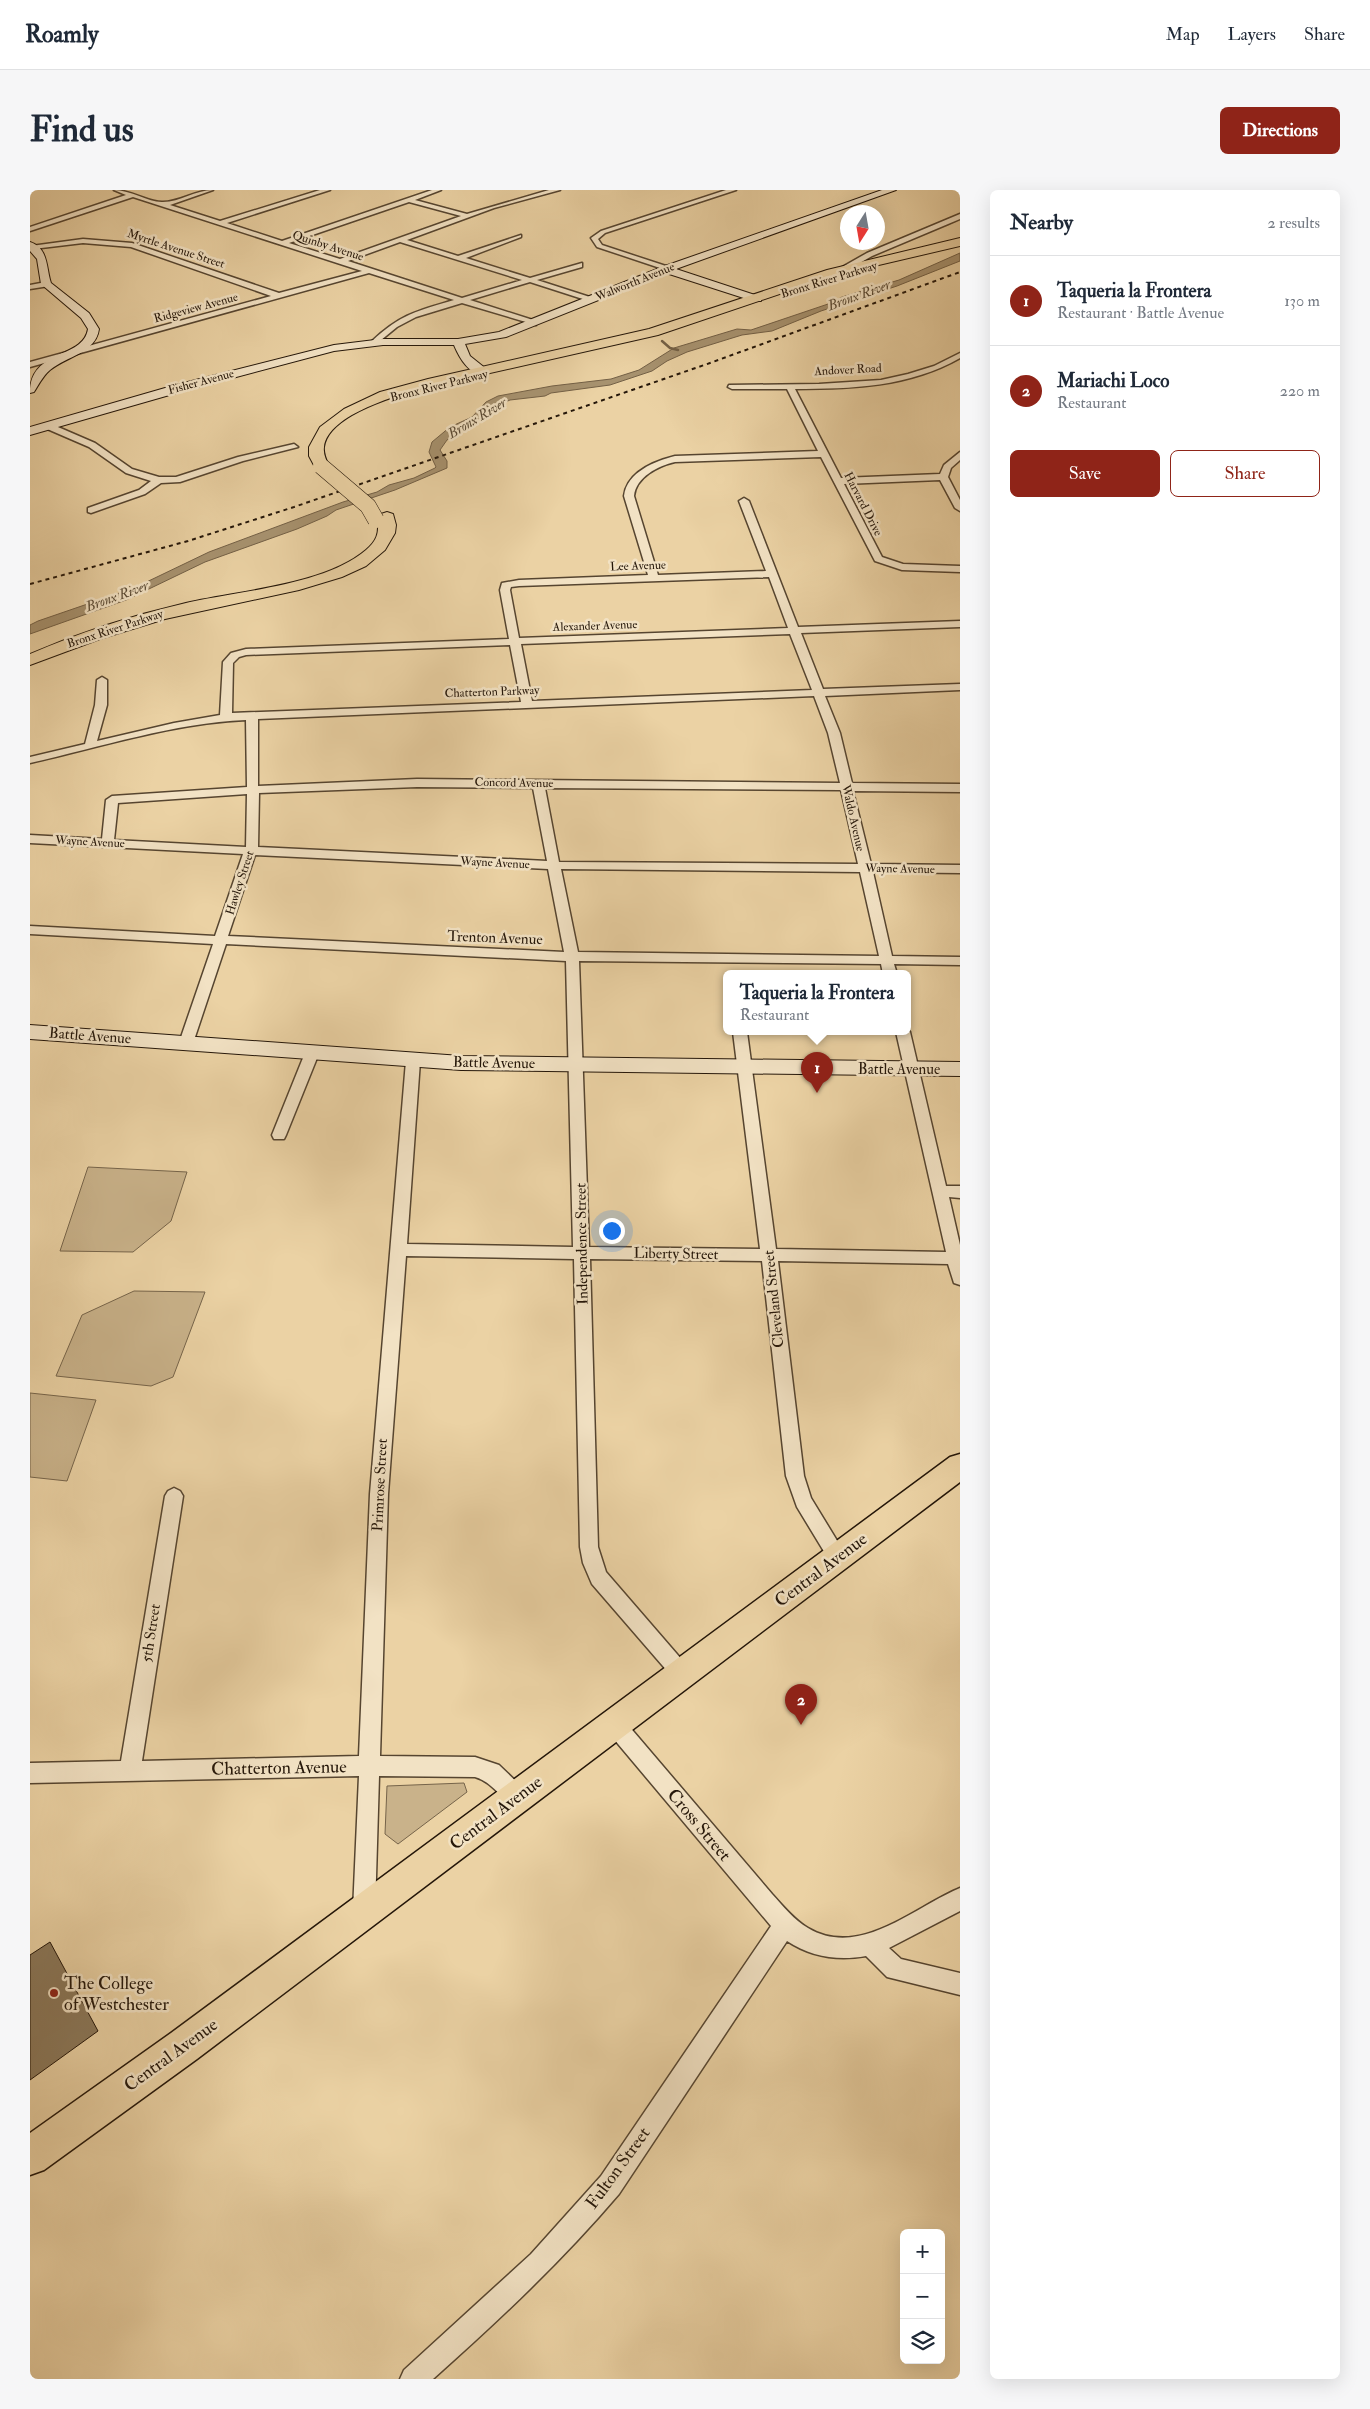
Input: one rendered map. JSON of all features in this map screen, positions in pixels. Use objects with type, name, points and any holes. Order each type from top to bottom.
[{"type":"highway","name":"Bronx River Parkway","points":[[326,465],[316,452],[318,439],[332,423],[353,409],[401,389],[660,330],[761,300],[841,270],[960,243]]},
{"type":"highway","name":"Bronx River Parkway","points":[[326,465],[328,456],[326,447],[335,431],[360,412],[390,398],[421,389],[660,334],[835,276],[960,243]]},
{"type":"highway","points":[[326,465],[381,519]]},
{"type":"highway","name":"Bronx River Parkway","points":[[30,653],[87,630],[146,612],[302,577],[332,568],[351,559],[368,545],[381,519]]},
{"type":"highway","name":"Bronx River Parkway","points":[[30,660],[135,621],[308,581],[346,569],[364,559],[381,544],[387,532],[381,519]]},
{"type":"main road","name":"Central Avenue","points":[[30,2156],[184,2046],[960,1466]]},
{"type":"street","name":"Quinby Avenue","points":[[117,190],[532,324]]},
{"type":"street","points":[[162,204],[210,190]]},
{"type":"street","points":[[220,223],[327,190]]},
{"type":"street","points":[[282,243],[438,190]]},
{"type":"street","points":[[338,262],[512,201],[557,190]]},
{"type":"street","points":[[733,190],[608,231],[594,238],[599,246],[761,300]]},
{"type":"street","name":"Walworth Avenue","points":[[375,343],[458,342],[502,335],[666,269],[891,190]]},
{"type":"street","points":[[30,229],[133,195]]},
{"type":"street","points":[[408,200],[469,216]]},
{"type":"street","points":[[841,270],[864,257],[925,233],[960,216]]},
{"type":"street","points":[[459,258],[519,236]]},
{"type":"street","points":[[399,240],[592,299]]},
{"type":"street","name":"Myrtle Avenue Street","points":[[32,246],[93,241],[132,244],[279,296]]},
{"type":"street","points":[[30,389],[41,372],[49,364],[87,343],[93,335],[93,324],[46,284],[43,276],[42,259],[32,246]]},
{"type":"street","points":[[375,343],[402,320],[461,300],[579,265]]},
{"type":"street","name":"Ridgeview Avenue","points":[[30,365],[368,271]]},
{"type":"street","points":[[30,287],[46,284]]},
{"type":"street","points":[[458,342],[465,358],[481,371]]},
{"type":"street","name":"Fisher Avenue","points":[[30,431],[222,376],[325,350],[375,343]]},
{"type":"street","name":"Andover Road","points":[[732,387],[862,384],[899,379],[938,368],[960,354]]},
{"type":"street","name":"Harvard Drive","points":[[789,386],[878,559],[902,567],[960,569]]},
{"type":"street","points":[[48,426],[92,445],[129,471],[143,477],[159,480],[176,480],[241,459],[294,447]]},
{"type":"street","points":[[654,578],[629,493],[633,483],[659,465],[680,459],[823,454]]},
{"type":"street","points":[[943,477],[947,467],[960,455]]},
{"type":"street","points":[[838,481],[943,477]]},
{"type":"street","points":[[943,477],[960,508]]},
{"type":"street","points":[[91,510],[142,492],[159,480]]},
{"type":"street","points":[[744,501],[770,574],[818,693]]},
{"type":"street","name":"Lee Avenue","points":[[514,642],[505,590],[506,585],[515,583],[770,574]]},
{"type":"street","name":"Alexander Avenue","points":[[226,718],[227,665],[231,657],[240,653],[960,624]]},
{"type":"street","points":[[514,642],[527,705]]},
{"type":"street","points":[[90,746],[101,705],[102,680]]},
{"type":"street","name":"Chatterton Parkway","points":[[30,760],[181,725],[226,718],[960,687]]},
{"type":"street","name":"Waldo Avenue","points":[[818,693],[834,733],[888,968]]},
{"type":"street","name":"Hawley Street","points":[[186,1043],[254,835],[252,716]]},
{"type":"street","name":"Concord Avenue","points":[[108,843],[112,800],[254,790],[417,783],[960,788]]},
{"type":"street","name":"Independence Street","points":[[538,784],[573,957],[578,1064],[589,1547],[592,1563],[598,1578],[609,1593],[682,1674]]},
{"type":"street","name":"Wayne Avenue","points":[[30,839],[555,866],[960,869]]},
{"type":"street","name":"Trenton Avenue","points":[[30,930],[220,941],[733,965],[888,968],[960,961]]},
{"type":"street","name":"Battle Avenue","points":[[30,1032],[412,1060],[744,1068],[960,1069]]},
{"type":"street","name":"Cleveland Street","points":[[740,1035],[795,1476],[803,1501],[838,1557]]},
{"type":"street","points":[[904,1035],[960,1279]]},
{"type":"street","points":[[279,1135],[312,1053]]},
{"type":"street","name":"Primrose Street","points":[[364,1911],[379,1485],[412,1060]]},
{"type":"street","points":[[940,1191],[960,1192]]},
{"type":"street","name":"Liberty Street","points":[[397,1250],[955,1258]]},
{"type":"street","name":"5th Street","points":[[130,1771],[174,1496]]},
{"type":"street","name":"Cross Street","points":[[614,1725],[785,1925],[804,1938],[826,1946],[850,1948],[870,1945]]},
{"type":"street","name":"Chatterton Avenue","points":[[30,1772],[369,1766],[483,1768],[500,1779],[518,1797]]},
{"type":"street","points":[[960,1899],[870,1945],[895,1969],[960,1984]]},
{"type":"street","name":"Fulton Street","points":[[413,2379],[512,2291],[592,2207],[610,2185],[785,1925]]},
{"type":"shaded area","points":[[88,1167],[187,1172],[171,1221],[133,1252],[60,1251]]},
{"type":"shaded area","points":[[134,1291],[205,1292],[173,1377],[151,1386],[56,1376],[82,1315]]},
{"type":"shaded area","points":[[30,1393],[96,1400],[67,1481],[30,1477]]},
{"type":"shaded area","points":[[464,1783],[467,1792],[398,1844],[385,1834],[387,1786]]},
{"type":"water","name":"Bronx River","points":[[960,253],[960,261],[897,286],[821,311],[772,331],[742,335],[687,352],[667,361],[652,371],[610,385],[510,400],[501,404],[493,415],[466,427],[447,440],[440,450],[447,461],[447,468],[395,490],[336,510],[297,529],[205,562],[126,600],[30,634],[30,625],[38,621],[134,588],[209,552],[343,502],[377,492],[389,485],[414,478],[435,468],[429,452],[432,442],[450,427],[472,417],[486,402],[498,396],[552,386],[611,379],[639,370],[674,348],[737,329],[751,330],[831,303],[842,297],[899,280]]},
{"type":"building","name":"The College of Westchester","points":[[50,1942],[98,2031],[30,2080],[30,1955]]},
{"type":"waterway","points":[[662,341],[670,348],[678,350]]},
{"type":"railway","points":[[30,584],[188,541],[294,507],[710,363],[960,272]]},
{"type":"place","name":"Taqueria la Frontera","points":[[817,1093]]},
{"type":"place","name":"Mariachi Loco","points":[[801,1725]]},
{"type":"place","name":"The College of Westchester","points":[[54,1993]]}]
